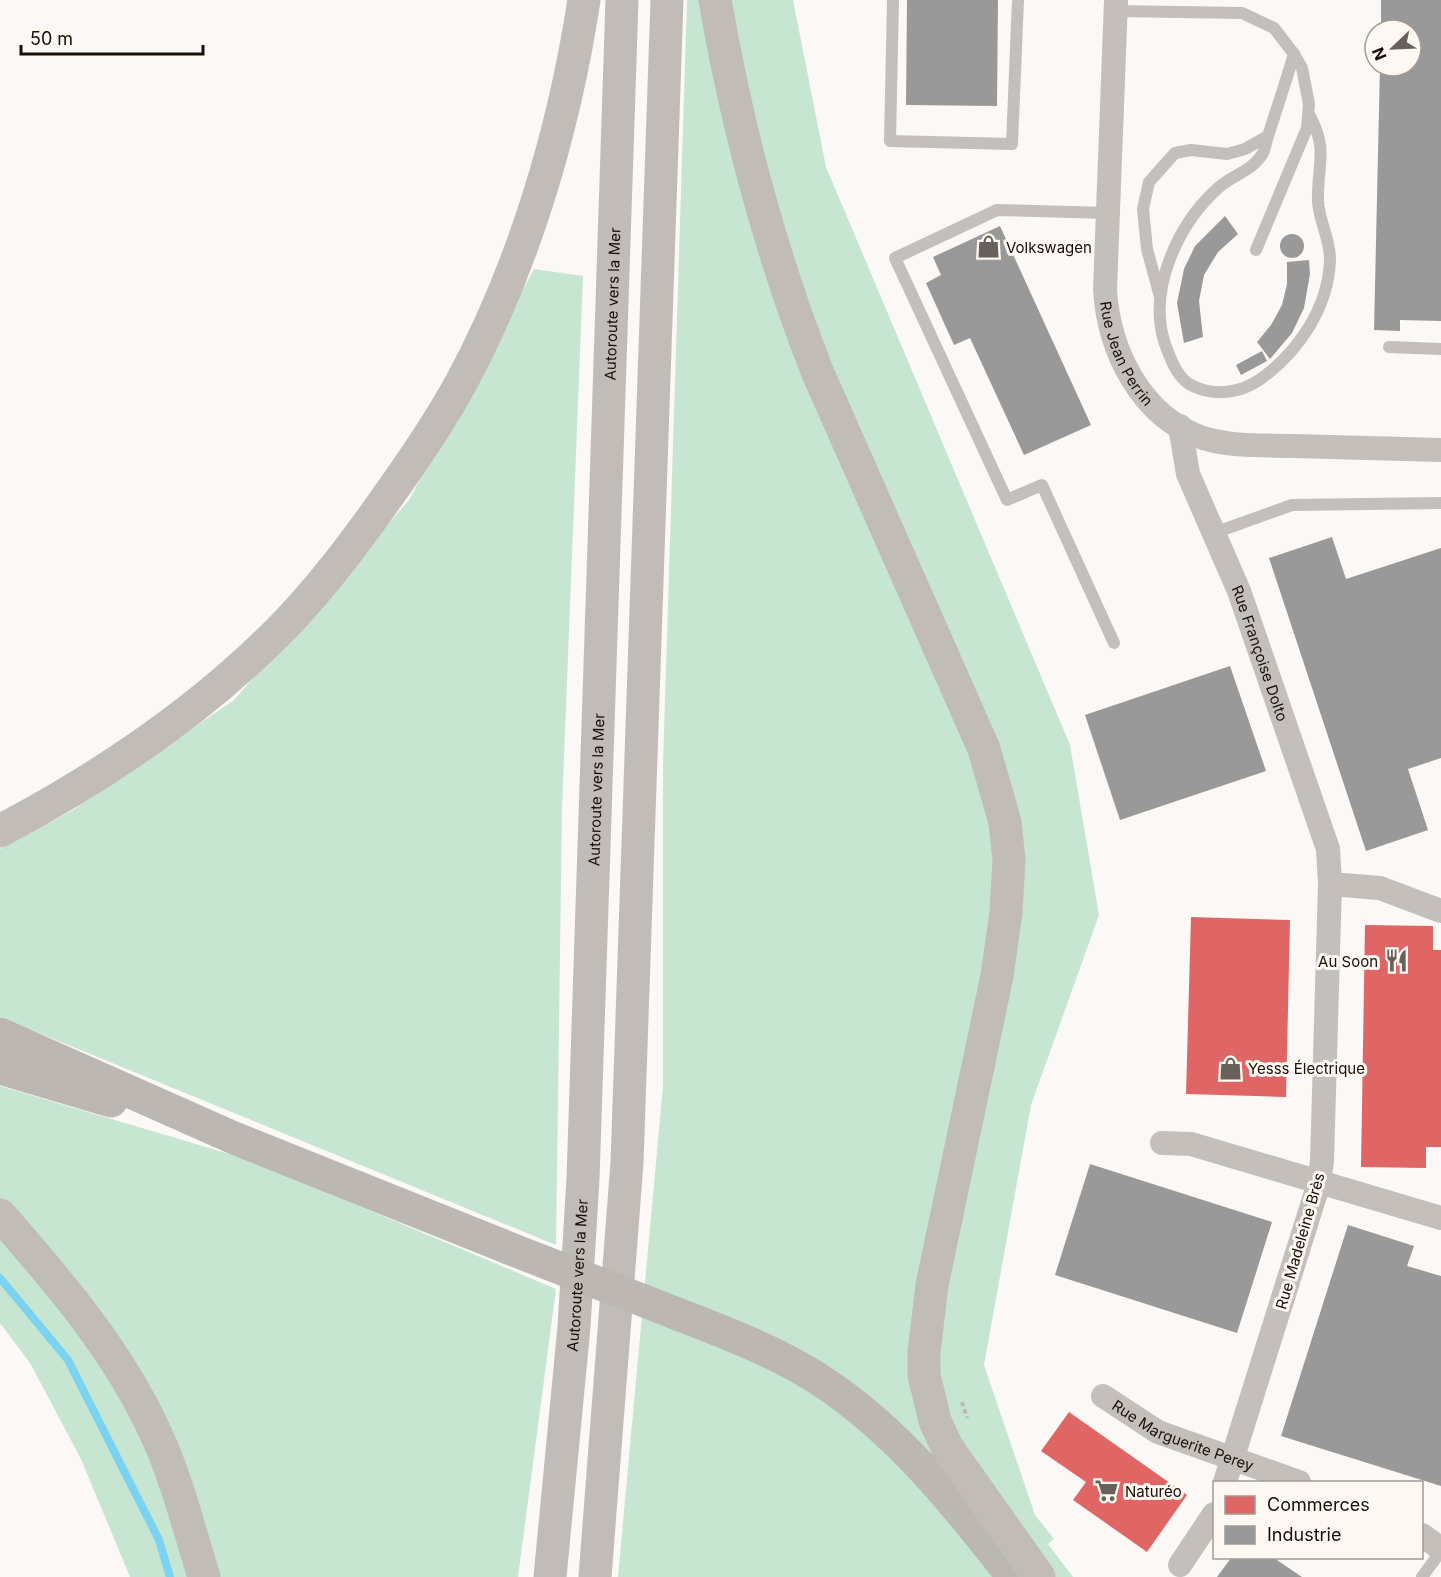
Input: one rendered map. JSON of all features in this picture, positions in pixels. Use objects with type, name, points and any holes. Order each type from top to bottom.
[{"type":"highway","points":[[0,831],[71,792],[124,757],[234,672],[280,630],[322,582],[395,487],[461,382],[497,308],[537,197],[564,105],[584,0]]},
{"type":"highway","name":"Autoroute vers la Mer","points":[[550,1577],[573,1338],[583,1179],[622,0]]},
{"type":"highway","points":[[595,1577],[627,1152],[667,0]]},
{"type":"highway","points":[[715,0],[729,80],[749,163],[792,308],[817,371],[984,749],[1005,822],[1009,860],[1007,901],[997,976],[932,1285],[924,1352],[924,1375],[935,1421],[947,1447],[1039,1577]]},
{"type":"highway","points":[[0,1215],[82,1312],[137,1397],[169,1465],[204,1577]]},
{"type":"main road","points":[[0,1034],[234,1138],[675,1313],[777,1357],[819,1379],[888,1434],[922,1468],[1013,1577]]},
{"type":"main road","points":[[0,1068],[234,1138]]},
{"type":"street","name":"Rue Jean Perrin","points":[[1116,5],[1106,298],[1108,321],[1116,348],[1133,381],[1144,395],[1180,426],[1204,438],[1240,444],[1441,450]]},
{"type":"street","name":"Rue Françoise Dolto","points":[[1180,426],[1185,465],[1239,591],[1325,839],[1330,858],[1330,884]]},
{"type":"street","points":[[1330,884],[1380,888],[1441,910]]},
{"type":"street","name":"Rue Madeleine Brès","points":[[1229,1471],[1319,1183],[1323,1161],[1330,884]]},
{"type":"street","points":[[1162,1143],[1191,1144],[1441,1218]]},
{"type":"street","name":"Rue Marguerite Perey","points":[[1103,1396],[1158,1432],[1229,1471],[1293,1481]]},
{"type":"street","points":[[1180,1565],[1213,1517]]},
{"type":"street","points":[[1423,1536],[1441,1550]]},
{"type":"lane","points":[[893,0],[890,141],[1012,144],[1018,0]]},
{"type":"lane","points":[[1116,5],[1242,13],[1274,28],[1294,54],[1302,68],[1309,114],[1308,128],[1257,250]]},
{"type":"lane","points":[[1161,301],[1172,254],[1189,222],[1218,188],[1255,165],[1265,150],[1294,54]]},
{"type":"lane","points":[[1268,136],[1245,149],[1227,154],[1191,150],[1175,153],[1149,183],[1143,209],[1147,249],[1161,301],[1162,333],[1177,371],[1183,380],[1192,387],[1214,393],[1239,390],[1267,374],[1300,342],[1321,300],[1330,259],[1318,204],[1321,143],[1309,114]]},
{"type":"lane","points":[[1108,213],[997,210],[895,258],[1007,500],[1042,485],[1114,643]]},
{"type":"lane","points":[[1389,347],[1441,349]]},
{"type":"lane","points":[[1214,533],[1292,505],[1441,503]]},
{"type":"lane","points":[[1422,1577],[1441,1550]]},
{"type":"green space","points":[[687,0],[793,0],[826,167],[1070,745],[1099,915],[1031,1105],[984,1365],[1035,1515],[1054,1539],[1048,1544],[1073,1577],[618,1577],[663,1086],[663,764]]},
{"type":"green space","points":[[534,269],[583,276],[562,808],[556,1245],[0,1017],[0,849],[73,810],[234,700],[409,500]]},
{"type":"green space","points":[[0,1086],[250,1160],[556,1289],[518,1577],[130,1577],[81,1459],[30,1363],[0,1323]]},
{"type":"building: Commerces","points":[[1191,917],[1290,920],[1286,1097],[1186,1094]]},
{"type":"building: Commerces","points":[[1365,925],[1433,926],[1433,950],[1441,950],[1441,1147],[1426,1147],[1426,1168],[1361,1167]]},
{"type":"building: Commerces","points":[[1069,1412],[1187,1495],[1147,1552],[1073,1500],[1086,1482],[1041,1451]]},
{"type":"building: Industrie","points":[[907,0],[998,0],[997,106],[906,105]]},
{"type":"building: Industrie","points":[[1381,0],[1441,0],[1441,321],[1400,320],[1400,331],[1374,330],[1380,78],[1423,78],[1423,18],[1381,18]]},
{"type":"building: Industrie","points":[[1225,216],[1238,234],[1218,252],[1204,275],[1199,301],[1203,337],[1184,343],[1177,303],[1184,269],[1195,246]]},
{"type":"building: Industrie","points":[[1000,226],[1091,425],[1024,455],[970,338],[954,345],[926,283],[941,275],[933,257]]},
{"type":"building: Industrie","points":[[1292,234],[1297,235],[1303,241],[1303,251],[1297,257],[1292,258],[1287,257],[1281,251],[1280,246],[1281,241],[1287,235]]},
{"type":"building: Industrie","points":[[1309,260],[1310,274],[1304,308],[1292,333],[1270,359],[1257,342],[1271,325],[1282,305],[1287,284],[1287,262]]},
{"type":"building: Industrie","points":[[1262,351],[1267,361],[1241,375],[1236,365]]},
{"type":"building: Industrie","points":[[1332,537],[1346,579],[1441,548],[1441,758],[1408,769],[1428,830],[1366,851],[1269,558]]},
{"type":"building: Industrie","points":[[1230,666],[1266,771],[1120,820],[1085,715]]},
{"type":"building: Industrie","points":[[1090,1164],[1272,1222],[1237,1333],[1055,1275]]},
{"type":"building: Industrie","points":[[1348,1225],[1414,1246],[1407,1266],[1441,1276],[1441,1486],[1281,1436]]},
{"type":"building: Industrie","points":[[1230,1559],[1275,1559],[1302,1577],[1217,1577]]},
{"type":"waterway","points":[[0,1278],[68,1360],[159,1540],[170,1577]]},
{"type":"place","name":"Volkswagen","points":[[988,247]]},
{"type":"place","name":"Au Soon","points":[[1396,961]]},
{"type":"place","name":"Yesss Électrique","points":[[1230,1068]]},
{"type":"place","name":"Naturéo","points":[[1107,1491]]}]
